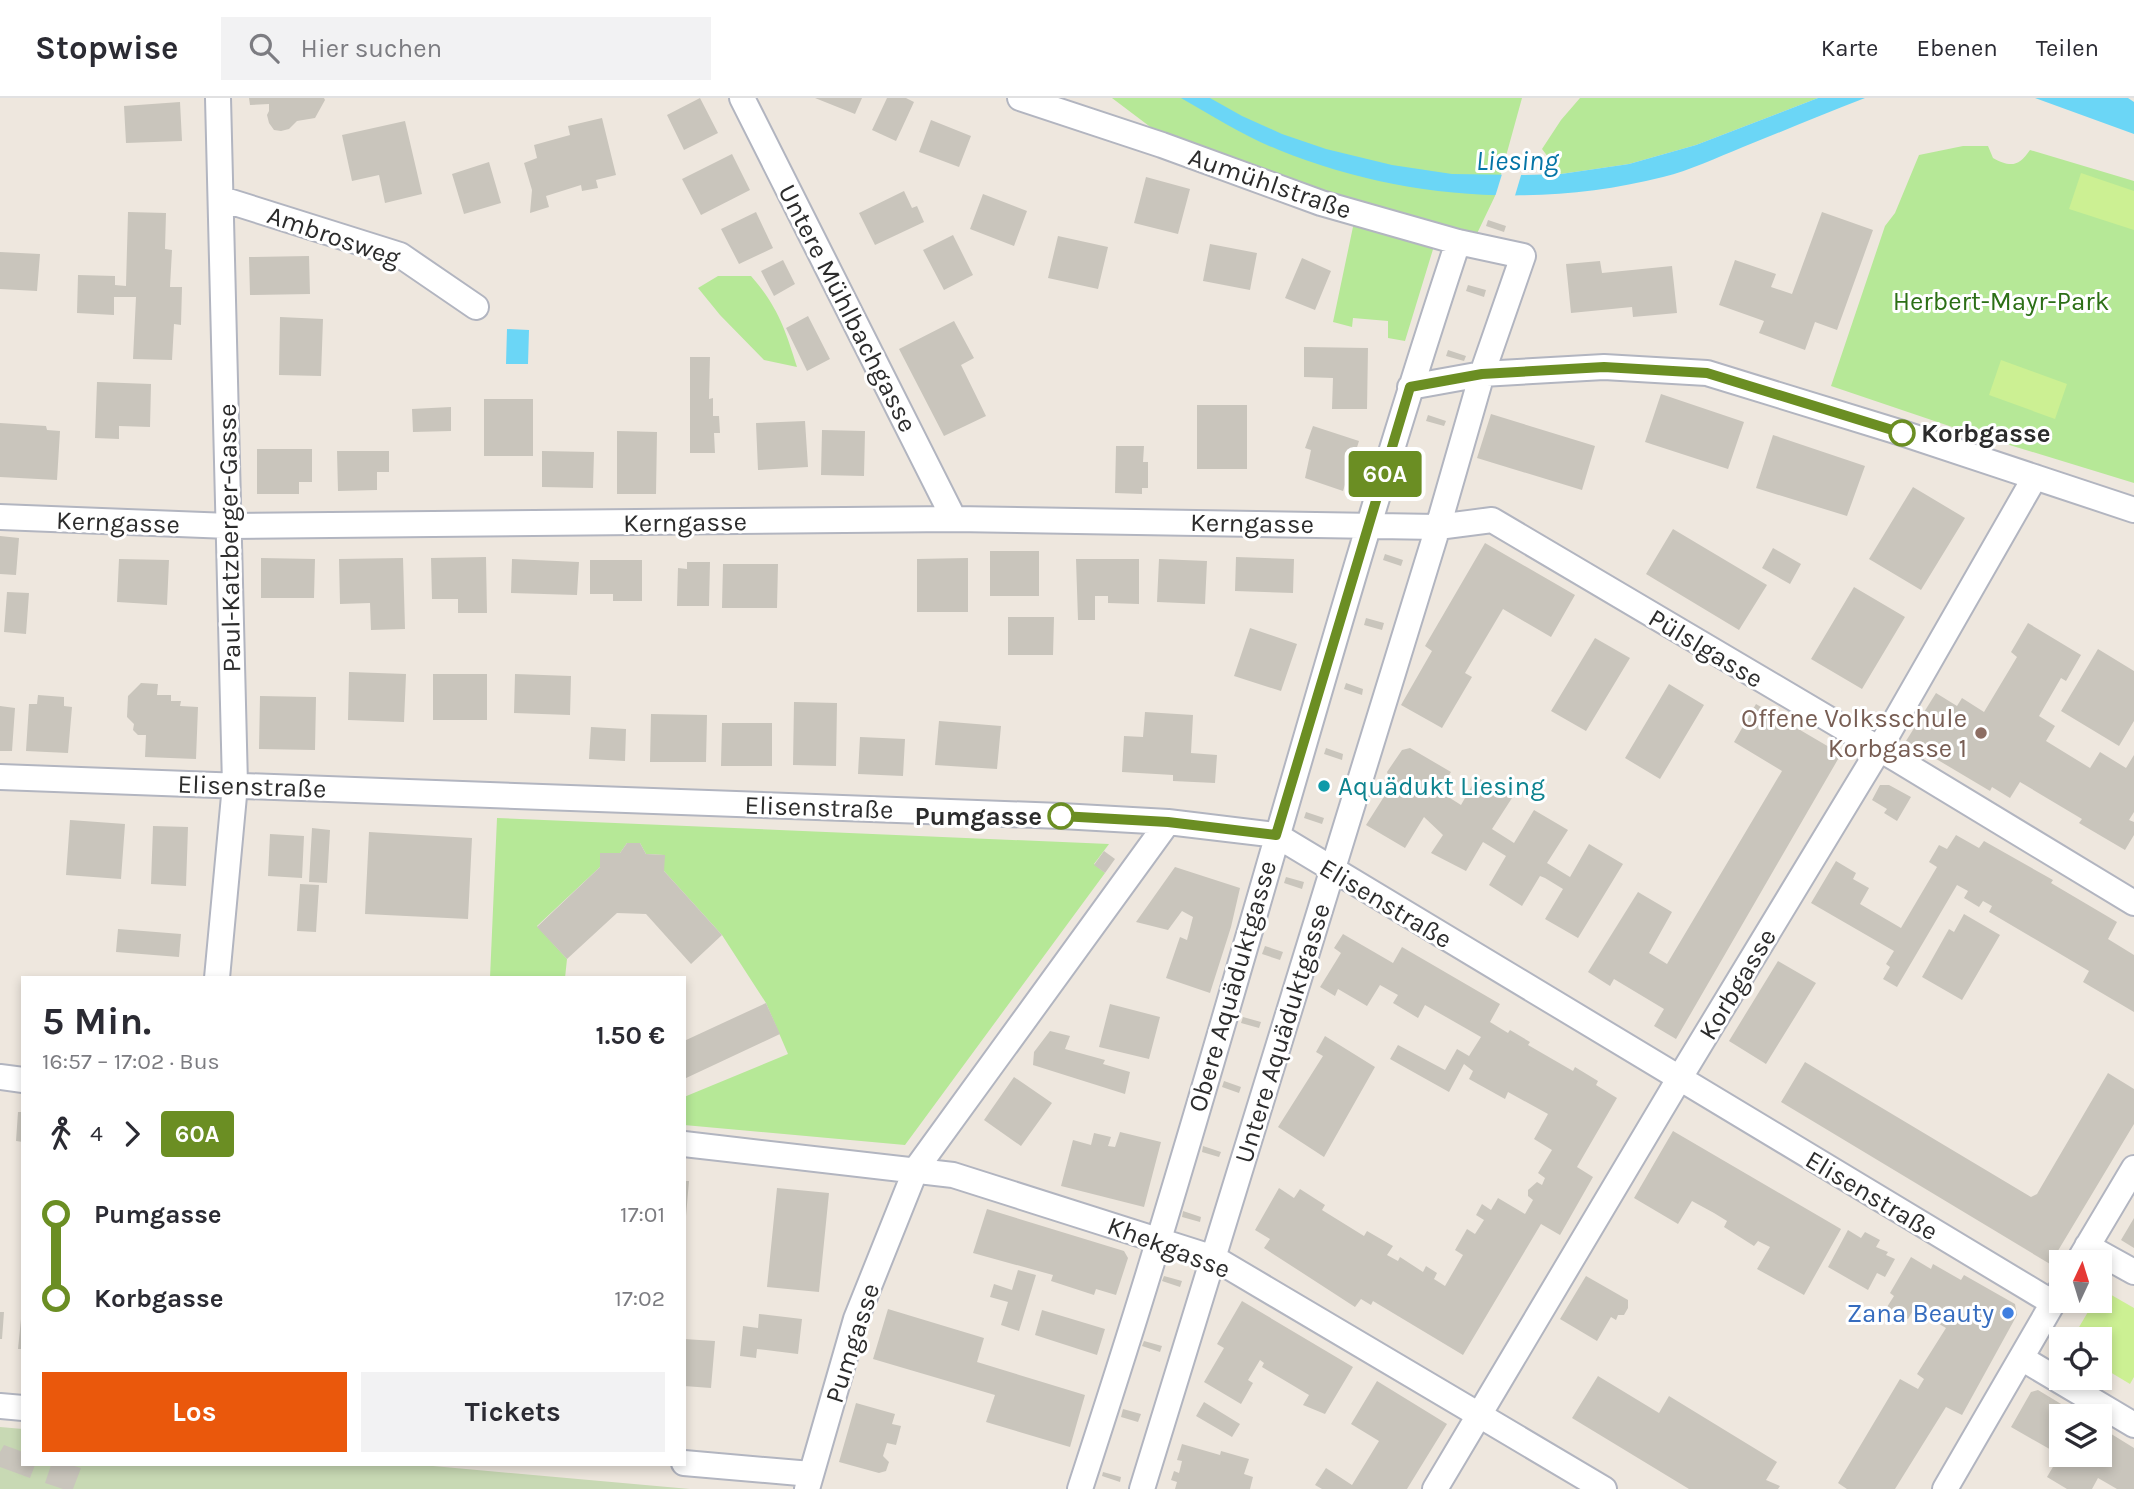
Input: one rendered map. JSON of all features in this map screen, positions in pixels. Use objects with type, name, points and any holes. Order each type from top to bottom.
[{"type":"street","name":"Paul-Katzberger-Gasse","points":[[217,976],[235,785],[218,98]]},
{"type":"street","name":"Untere Mühlbachgasse","points":[[742,98],[954,519]]},
{"type":"street","name":"Aumühlstraße","points":[[1020,98],[1162,145],[1321,203],[1458,242],[1523,256]]},
{"type":"street","name":"Ambrosweg","points":[[222,199],[400,255],[476,307]]},
{"type":"street","name":"Obere Aquäduktgasse","points":[[1080,1489],[1159,1239],[1410,387],[1458,242]]},
{"type":"street","name":"Untere Aquäduktgasse","points":[[1142,1489],[1438,527],[1482,374],[1523,256]]},
{"type":"street","points":[[1410,387],[1482,374],[1604,367],[1707,373],[2134,510]]},
{"type":"street","name":"Korbgasse","points":[[1435,1489],[1878,751],[2035,477]]},
{"type":"street","name":"Kerngasse","points":[[0,517],[229,526],[954,519],[1370,525]]},
{"type":"street","name":"Pülslgasse","points":[[1370,525],[1438,527],[1492,520],[2134,903]]},
{"type":"street","name":"Elisenstraße","points":[[0,778],[1168,822],[1276,835],[1679,1079],[2049,1291]]},
{"type":"street","name":"Pumgasse","points":[[809,1482],[856,1319],[916,1169],[1168,822]]},
{"type":"street","points":[[0,1077],[21,1080]]},
{"type":"street","name":"Khekgasse","points":[[686,1144],[953,1175],[1214,1258],[1604,1489]]},
{"type":"street","points":[[2085,1250],[2134,1168]]},
{"type":"street","points":[[2112,1264],[2134,1272]]},
{"type":"street","points":[[1945,1489],[2049,1311]]},
{"type":"street","points":[[2023,1359],[2134,1425]]},
{"type":"street","points":[[0,1406],[21,1408]]},
{"type":"street","points":[[686,1464],[809,1482]]},
{"type":"green space","points":[[1112,98],[1522,98],[1495,196],[1472,244],[1232,161],[1153,129]]},
{"type":"green space","points":[[1580,98],[1818,98],[1696,145],[1629,164],[1561,174],[1542,149]]},
{"type":"green space","name":"Herbert-Mayr-Park","points":[[1963,146],[1988,146],[1993,158],[2010,164],[2018,162],[2030,150],[2134,181],[2134,483],[1964,431],[1831,386],[1885,226],[1895,213],[1919,155]]},
{"type":"green space","points":[[2081,173],[2134,191],[2134,230],[2069,209]]},
{"type":"green space","points":[[1354,222],[1434,246],[1405,341],[1388,338],[1388,321],[1353,318],[1352,327],[1333,322]]},
{"type":"green space","points":[[718,276],[751,276],[780,319],[797,367],[764,360],[720,315],[698,288]]},
{"type":"green space","points":[[2001,360],[2067,384],[2055,419],[1989,395]]},
{"type":"green space","points":[[497,818],[1109,844],[1094,864],[1105,873],[905,1145],[686,1125],[686,1096],[788,1054],[766,1003],[722,935],[664,871],[664,855],[646,854],[640,843],[627,843],[620,853],[600,853],[600,867],[537,926],[567,959],[565,976],[490,976]]},
{"type":"green space","points":[[2112,1295],[2134,1308],[2134,1377],[2130,1384],[2112,1373],[2112,1327],[2079,1327],[2087,1313],[2112,1313]]},
{"type":"green space","points":[[0,1427],[21,1429],[21,1466],[433,1466],[690,1489],[0,1489]]},
{"type":"water","name":"Liesing","points":[[1181,98],[1210,98],[1282,134],[1326,149],[1392,165],[1452,174],[1525,175],[1561,174],[1629,164],[1696,145],[1818,98],[1865,98],[1703,164],[1663,177],[1567,193],[1518,195],[1420,189],[1325,167],[1254,139]]},
{"type":"water","points":[[2035,98],[2128,98],[2134,102],[2134,134]]},
{"type":"water","points":[[507,329],[529,330],[528,364],[506,364]]},
{"type":"pier","points":[[1503,171],[1522,172],[1514,199],[1494,200]]},
{"type":"building","points":[[249,98],[325,100],[315,118],[297,121],[289,129],[281,131],[274,130],[269,123],[269,104],[250,105]]},
{"type":"building","points":[[700,98],[718,133],[684,150],[667,115]]},
{"type":"building","points":[[815,98],[862,98],[855,114]]},
{"type":"building","points":[[887,98],[906,98],[914,102],[896,141],[872,130]]},
{"type":"building","points":[[180,102],[182,141],[126,143],[124,106]]},
{"type":"building","points":[[602,118],[616,175],[596,180],[598,188],[582,191],[581,185],[546,196],[549,207],[530,213],[532,190],[524,163],[537,158],[534,145],[570,135],[568,126]]},
{"type":"building","points":[[931,120],[971,136],[959,167],[919,152]]},
{"type":"building","points":[[405,121],[422,194],[385,203],[379,175],[352,181],[342,135]]},
{"type":"building","points":[[732,154],[750,190],[701,215],[682,179]]},
{"type":"building","points":[[1508,156],[1526,161],[1524,167],[1506,162]]},
{"type":"building","points":[[489,162],[501,203],[464,214],[452,174]]},
{"type":"building","points":[[1146,177],[1190,189],[1178,234],[1134,223]]},
{"type":"building","points":[[904,191],[912,208],[917,206],[924,222],[875,245],[859,213]]},
{"type":"building","points":[[983,194],[1027,211],[1014,246],[970,229]]},
{"type":"building","points":[[128,212],[166,213],[165,249],[172,250],[170,287],[182,287],[181,325],[174,324],[172,360],[133,359],[136,297],[114,297],[114,315],[77,313],[78,275],[115,276],[115,285],[126,286]]},
{"type":"building","points":[[756,212],[773,248],[739,264],[721,229]]},
{"type":"building","points":[[1822,212],[1873,230],[1837,330],[1815,322],[1805,350],[1759,333],[1764,321],[1719,305],[1735,260],[1776,274],[1771,287],[1792,294]]},
{"type":"building","points":[[1488,220],[1506,226],[1504,232],[1486,226]]},
{"type":"building","points":[[953,235],[973,275],[944,290],[923,250]]},
{"type":"building","points":[[1058,236],[1108,247],[1098,289],[1048,278]]},
{"type":"building","points":[[1210,244],[1257,253],[1250,290],[1203,281]]},
{"type":"building","points":[[0,252],[40,254],[37,291],[0,289]]},
{"type":"building","points":[[309,256],[310,294],[250,295],[249,257]]},
{"type":"building","points":[[1302,258],[1331,271],[1315,310],[1285,298]]},
{"type":"building","points":[[783,260],[795,284],[774,296],[761,271]]},
{"type":"building","points":[[1600,261],[1602,273],[1672,266],[1677,313],[1633,317],[1632,307],[1571,313],[1566,264]]},
{"type":"building","points":[[1468,285],[1486,290],[1484,297],[1466,291]]},
{"type":"building","points":[[808,316],[830,359],[807,371],[786,328]]},
{"type":"building","points":[[280,317],[323,319],[321,376],[279,375]]},
{"type":"building","points":[[954,321],[974,358],[961,365],[986,416],[944,436],[899,349]]},
{"type":"building","points":[[1304,347],[1368,348],[1367,409],[1332,409],[1333,378],[1304,377]]},
{"type":"building","points":[[1448,350],[1466,356],[1464,361],[1446,356]]},
{"type":"building","points":[[690,357],[710,357],[709,399],[713,398],[713,416],[719,416],[720,433],[714,433],[715,453],[690,453]]},
{"type":"building","points":[[97,382],[151,384],[150,427],[119,426],[119,439],[95,438]]},
{"type":"building","points":[[1661,394],[1744,422],[1728,469],[1645,442]]},
{"type":"building","points":[[484,399],[533,399],[533,456],[484,456]]},
{"type":"building","points":[[1197,405],[1247,405],[1247,469],[1197,469]]},
{"type":"building","points":[[451,407],[451,431],[413,432],[412,409]]},
{"type":"building","points":[[1491,414],[1595,446],[1582,490],[1477,458]]},
{"type":"building","points":[[1428,415],[1446,421],[1444,426],[1426,421]]},
{"type":"building","points":[[805,421],[808,467],[758,470],[756,423]]},
{"type":"building","points":[[0,423],[46,426],[47,430],[60,431],[57,480],[0,477]]},
{"type":"building","points":[[1313,426],[1359,441],[1343,491],[1305,478],[1311,450],[1305,448]]},
{"type":"building","points":[[822,430],[865,431],[864,476],[821,475]]},
{"type":"building","points":[[617,431],[657,432],[656,494],[617,494]]},
{"type":"building","points":[[1773,435],[1865,466],[1847,516],[1756,488]]},
{"type":"building","points":[[1116,446],[1144,446],[1143,462],[1148,462],[1148,488],[1142,488],[1142,494],[1115,493]]},
{"type":"building","points":[[257,449],[312,449],[312,482],[299,482],[299,494],[257,494]]},
{"type":"building","points":[[337,451],[389,451],[389,472],[377,472],[377,490],[338,491]]},
{"type":"building","points":[[542,451],[594,452],[593,488],[542,487]]},
{"type":"building","points":[[1407,483],[1425,489],[1423,497],[1405,491]]},
{"type":"building","points":[[1913,487],[1965,518],[1921,590],[1869,559]]},
{"type":"building","points":[[1673,529],[1767,585],[1739,630],[1646,574]]},
{"type":"building","points":[[0,536],[19,538],[16,575],[0,574]]},
{"type":"building","points":[[1485,543],[1575,595],[1551,637],[1503,609],[1465,673],[1472,677],[1442,728],[1401,705],[1432,651],[1425,646]]},
{"type":"building","points":[[1773,548],[1801,564],[1790,584],[1762,568]]},
{"type":"building","points":[[990,551],[1039,551],[1039,596],[990,596]]},
{"type":"building","points":[[1385,554],[1403,560],[1401,566],[1383,560]]},
{"type":"building","points":[[486,557],[487,613],[458,613],[458,599],[432,599],[431,558]]},
{"type":"building","points":[[1236,557],[1294,559],[1293,593],[1235,591]]},
{"type":"building","points":[[261,558],[315,559],[314,598],[261,598]]},
{"type":"building","points":[[403,558],[405,629],[371,630],[370,603],[340,604],[339,559]]},
{"type":"building","points":[[968,558],[968,612],[917,612],[917,559]]},
{"type":"building","points":[[119,559],[169,560],[167,605],[117,602]]},
{"type":"building","points":[[512,559],[579,562],[577,595],[511,593]]},
{"type":"building","points":[[1076,559],[1139,559],[1139,604],[1108,603],[1108,596],[1095,596],[1095,620],[1078,620]]},
{"type":"building","points":[[1159,559],[1207,561],[1205,604],[1157,602]]},
{"type":"building","points":[[590,560],[642,560],[642,601],[613,601],[613,594],[590,594]]},
{"type":"building","points":[[687,562],[710,562],[709,606],[677,606],[678,568],[687,569]]},
{"type":"building","points":[[723,564],[778,564],[777,608],[722,608]]},
{"type":"building","points":[[1854,587],[1905,617],[1862,689],[1811,659]]},
{"type":"building","points":[[7,592],[29,593],[26,634],[4,632]]},
{"type":"building","points":[[1008,617],[1054,617],[1053,655],[1008,655]]},
{"type":"building","points":[[1366,618],[1384,623],[1382,630],[1364,625]]},
{"type":"building","name":"Offene Volksschule Korbgasse 1","points":[[2028,623],[2081,655],[2066,681],[2061,678],[2039,716],[2055,726],[2046,741],[2090,768],[2100,752],[2126,768],[2134,755],[2134,812],[2129,820],[2134,822],[2134,835],[2125,850],[2079,823],[2082,819],[2020,782],[2010,798],[1992,787],[1990,791],[1906,741],[1936,693],[1957,706],[1962,698],[1984,712],[2017,657],[2011,652]]},
{"type":"building","points":[[1250,628],[1297,644],[1281,691],[1234,676]]},
{"type":"building","points":[[1595,638],[1630,658],[1586,731],[1551,711]]},
{"type":"building","points":[[2098,649],[2134,671],[2134,721],[2119,746],[2061,711]]},
{"type":"building","points":[[349,672],[406,674],[404,722],[348,720]]},
{"type":"building","points":[[433,674],[487,674],[487,720],[433,720]]},
{"type":"building","points":[[515,674],[571,676],[570,715],[514,713]]},
{"type":"building","points":[[141,683],[158,684],[157,695],[171,695],[171,701],[181,701],[180,706],[198,707],[196,759],[145,757],[146,735],[138,735],[133,730],[134,724],[127,717],[128,696]]},
{"type":"building","points":[[1346,683],[1363,689],[1362,695],[1344,689]]},
{"type":"building","points":[[1669,684],[1704,705],[1660,779],[1625,758]]},
{"type":"building","points":[[38,695],[64,697],[64,706],[72,707],[68,753],[26,751],[29,704],[37,704]]},
{"type":"building","points":[[260,696],[316,697],[315,750],[259,749]]},
{"type":"building","points":[[794,702],[837,703],[836,766],[793,765]]},
{"type":"building","points":[[1756,704],[1841,754],[1676,1039],[1654,1026],[1664,1009],[1614,979],[1610,986],[1588,972],[1638,892],[1672,912],[1649,953],[1667,964],[1782,771],[1734,742]]},
{"type":"building","points":[[0,706],[15,708],[12,751],[0,751]]},
{"type":"building","points":[[1145,712],[1193,715],[1191,753],[1217,755],[1215,783],[1173,781],[1173,775],[1122,772],[1124,736],[1143,737]]},
{"type":"building","points":[[651,714],[707,715],[706,762],[650,762]]},
{"type":"building","points":[[939,721],[1001,726],[997,769],[935,765]]},
{"type":"building","points":[[722,723],[772,723],[772,766],[721,766]]},
{"type":"building","points":[[591,727],[626,729],[625,761],[589,759]]},
{"type":"building","points":[[860,737],[905,739],[903,776],[858,774]]},
{"type":"building","points":[[1326,748],[1343,754],[1342,760],[1324,754]]},
{"type":"building","points":[[1410,748],[1451,772],[1439,791],[1461,805],[1477,777],[1512,798],[1492,829],[1514,843],[1534,810],[1568,830],[1547,863],[1570,877],[1589,844],[1623,864],[1578,938],[1545,919],[1563,889],[1545,878],[1540,876],[1522,906],[1489,885],[1506,856],[1483,842],[1466,871],[1431,853],[1443,835],[1424,817],[1405,848],[1366,825],[1394,781],[1390,780],[1387,772],[1402,750]]},
{"type":"building","points":[[1880,785],[1889,785],[1911,797],[1897,821],[1884,813],[1887,809],[1872,800]]},
{"type":"building","points":[[1306,812],[1324,818],[1322,824],[1304,818]]},
{"type":"building","points":[[70,820],[125,824],[121,879],[66,875]]},
{"type":"building","points":[[153,826],[188,827],[186,886],[151,884]]},
{"type":"building","points":[[312,828],[330,830],[327,883],[309,882]]},
{"type":"building","points":[[369,832],[472,838],[468,919],[365,914]]},
{"type":"building","points":[[270,834],[304,836],[302,878],[268,876]]},
{"type":"building","points":[[1956,835],[1979,848],[1984,841],[2053,880],[2051,883],[2117,922],[2108,939],[2134,955],[2134,1012],[2083,982],[2089,971],[1989,912],[1992,906],[1983,901],[1979,907],[1964,898],[1968,891],[1957,885],[1897,987],[1883,979],[1890,967],[1886,964],[1894,951],[1811,903],[1836,861],[1856,873],[1853,879],[1869,888],[1860,904],[1901,928],[1937,867],[1929,862],[1939,845],[1947,849]]},
{"type":"building","points":[[627,843],[640,843],[646,854],[665,855],[664,871],[722,935],[691,964],[646,914],[617,913],[567,959],[537,927],[600,867],[600,853],[620,853]]},
{"type":"building","points":[[1104,851],[1115,859],[1105,873],[1094,865]]},
{"type":"building","points":[[1175,867],[1240,888],[1210,993],[1166,978],[1180,937],[1187,940],[1193,917],[1182,911],[1168,930],[1136,922]]},
{"type":"building","points":[[1286,877],[1304,882],[1302,889],[1284,883]]},
{"type":"building","points":[[300,884],[319,885],[316,932],[297,931]]},
{"type":"building","points":[[1964,914],[2000,935],[1962,1000],[1922,977],[1949,929],[1954,932]]},
{"type":"building","points":[[118,929],[181,934],[179,957],[116,952]]},
{"type":"building","points":[[1343,934],[1393,963],[1402,947],[1500,1004],[1490,1022],[1508,1033],[1510,1030],[1530,1042],[1528,1045],[1573,1071],[1575,1067],[1598,1081],[1596,1085],[1617,1098],[1577,1167],[1593,1177],[1560,1235],[1541,1224],[1463,1355],[1373,1301],[1371,1305],[1361,1299],[1355,1307],[1264,1248],[1270,1239],[1255,1230],[1279,1188],[1294,1198],[1300,1189],[1325,1205],[1322,1210],[1364,1236],[1367,1231],[1393,1246],[1387,1255],[1398,1261],[1400,1257],[1423,1272],[1426,1266],[1437,1273],[1434,1279],[1445,1286],[1463,1255],[1455,1250],[1467,1229],[1475,1234],[1484,1220],[1476,1215],[1482,1204],[1491,1210],[1498,1198],[1525,1214],[1533,1200],[1528,1196],[1528,1190],[1537,1182],[1542,1185],[1545,1178],[1538,1173],[1552,1150],[1534,1139],[1548,1114],[1508,1092],[1505,1099],[1469,1079],[1473,1071],[1464,1064],[1449,1092],[1390,1059],[1398,1045],[1445,1070],[1457,1049],[1469,1056],[1481,1037],[1425,1005],[1418,1018],[1393,1003],[1398,995],[1380,985],[1367,1006],[1338,989],[1335,996],[1320,987],[1341,953],[1334,948]]},
{"type":"building","points":[[1265,946],[1283,952],[1280,960],[1262,954]]},
{"type":"building","points":[[1778,961],[1816,983],[1766,1064],[1729,1041]]},
{"type":"building","points":[[766,1003],[780,1034],[686,1078],[686,1040]]},
{"type":"building","points":[[1110,1004],[1160,1017],[1149,1059],[1099,1047]]},
{"type":"building","points":[[1243,1017],[1261,1022],[1259,1028],[1241,1023]]},
{"type":"building","points":[[1050,1031],[1070,1036],[1065,1049],[1105,1060],[1103,1064],[1130,1072],[1125,1094],[1033,1065],[1034,1052]]},
{"type":"building","points":[[1325,1036],[1375,1067],[1324,1157],[1278,1127],[1323,1056],[1316,1052]]},
{"type":"building","points":[[1805,1062],[2031,1197],[2037,1194],[2108,1073],[2134,1089],[2134,1124],[2058,1250],[2049,1250],[2049,1263],[1781,1102]]},
{"type":"building","points":[[1014,1077],[1052,1103],[1021,1146],[984,1120]]},
{"type":"building","points":[[1224,1081],[1241,1087],[1239,1093],[1222,1087]]},
{"type":"building","points":[[18,1112],[21,1112],[21,1142],[16,1141]]},
{"type":"building","points":[[1673,1131],[1841,1229],[1804,1295],[1757,1269],[1770,1247],[1758,1241],[1754,1246],[1724,1227],[1727,1221],[1714,1213],[1692,1201],[1678,1224],[1634,1198]]},
{"type":"building","points":[[1120,1132],[1161,1142],[1144,1207],[1061,1186],[1073,1140],[1091,1145],[1094,1133],[1111,1137],[1108,1146],[1115,1147]]},
{"type":"building","points":[[1203,1146],[1221,1152],[1219,1157],[1202,1152]]},
{"type":"building","points":[[686,1181],[689,1181],[686,1216]]},
{"type":"building","points":[[777,1188],[829,1193],[819,1292],[767,1287]]},
{"type":"building","points":[[987,1209],[1124,1251],[1128,1258],[1116,1295],[1096,1289],[1094,1295],[1051,1281],[1053,1275],[973,1253]]},
{"type":"building","points":[[1183,1211],[1201,1217],[1200,1222],[1182,1217]]},
{"type":"building","points":[[2134,1218],[2134,1248],[2121,1240]]},
{"type":"building","points":[[1848,1230],[1861,1238],[1865,1232],[1880,1240],[1876,1247],[1888,1252],[1886,1255],[1895,1259],[1885,1277],[1877,1273],[1868,1290],[1828,1267]]},
{"type":"building","points":[[1911,1257],[1931,1269],[1933,1264],[1961,1280],[1964,1275],[2015,1304],[2017,1315],[1962,1415],[1946,1407],[1895,1489],[1847,1489],[1838,1483],[1900,1379],[1918,1389],[1924,1379],[1917,1374],[1946,1328],[1914,1309],[1908,1319],[1887,1307],[1894,1296],[1890,1293]]},
{"type":"building","points":[[1018,1270],[1036,1275],[1019,1331],[1001,1325],[1008,1302],[990,1297],[994,1284],[1012,1290]]},
{"type":"building","points":[[1164,1276],[1182,1281],[1180,1287],[1162,1281]]},
{"type":"building","points":[[1586,1276],[1628,1300],[1624,1315],[1618,1315],[1616,1320],[1611,1317],[1597,1341],[1560,1319]]},
{"type":"building","points":[[1242,1301],[1353,1367],[1325,1414],[1303,1405],[1309,1395],[1262,1367],[1264,1363],[1260,1360],[1248,1380],[1253,1383],[1241,1404],[1204,1382],[1224,1348],[1217,1344]]},
{"type":"building","points":[[888,1309],[984,1338],[977,1362],[1085,1395],[1070,1447],[986,1422],[995,1395],[873,1359]]},
{"type":"building","points":[[1042,1310],[1105,1329],[1097,1355],[1035,1335]]},
{"type":"building","points":[[0,1312],[4,1312],[2,1339],[0,1339]]},
{"type":"building","points":[[759,1314],[802,1319],[798,1354],[757,1349],[756,1358],[740,1356],[743,1326],[758,1328]]},
{"type":"building","points":[[21,1319],[21,1349],[18,1349]]},
{"type":"building","points":[[686,1339],[715,1341],[711,1388],[686,1386]]},
{"type":"building","points":[[1144,1341],[1162,1346],[1160,1352],[1142,1346]]},
{"type":"building","points":[[1598,1376],[1659,1413],[1669,1396],[1777,1462],[1766,1480],[1780,1486],[1778,1489],[1689,1489],[1572,1418]]},
{"type":"building","points":[[1377,1381],[1447,1424],[1407,1489],[1322,1489],[1315,1485],[1326,1468],[1352,1485],[1379,1441],[1351,1424]]},
{"type":"building","points":[[2038,1390],[2061,1404],[2049,1404],[2049,1449],[2011,1427],[2031,1392]]},
{"type":"building","points":[[1204,1402],[1240,1424],[1232,1437],[1196,1416]]},
{"type":"building","points":[[856,1403],[895,1414],[892,1424],[901,1426],[896,1445],[887,1443],[883,1456],[889,1462],[886,1471],[879,1473],[839,1462]]},
{"type":"building","points":[[1123,1409],[1141,1414],[1138,1422],[1121,1417]]},
{"type":"building","points":[[2112,1434],[2134,1448],[2134,1489],[2117,1489],[2098,1478],[2092,1489],[2067,1489],[2047,1477],[2053,1467],[2112,1467]]},
{"type":"building","points":[[1182,1444],[1220,1455],[1221,1451],[1249,1459],[1244,1474],[1253,1477],[1250,1489],[1175,1489],[1177,1482],[1171,1480],[1174,1471],[1179,1473],[1182,1461],[1177,1460]]},
{"type":"building","points":[[4,1445],[21,1451],[21,1466],[35,1466],[30,1478],[0,1467],[0,1452]]},
{"type":"building","points":[[51,1466],[81,1468],[73,1489],[45,1483]]},
{"type":"building","points":[[1103,1472],[1121,1477],[1120,1482],[1102,1476]]},
{"type":"bus line","name":"60A","points":[[1061,816],[1168,822],[1276,835],[1410,387],[1482,374],[1604,367],[1707,373],[1902,433]]},
{"type":"place","name":"Korbgasse","points":[[1902,433]]},
{"type":"place","name":"Offene Volksschule Korbgasse 1","points":[[1981,733]]},
{"type":"place","name":"Aquädukt Liesing","points":[[1324,786]]},
{"type":"place","name":"Pumgasse","points":[[1061,816]]},
{"type":"place","name":"Zana Beauty","points":[[2008,1313]]}]
